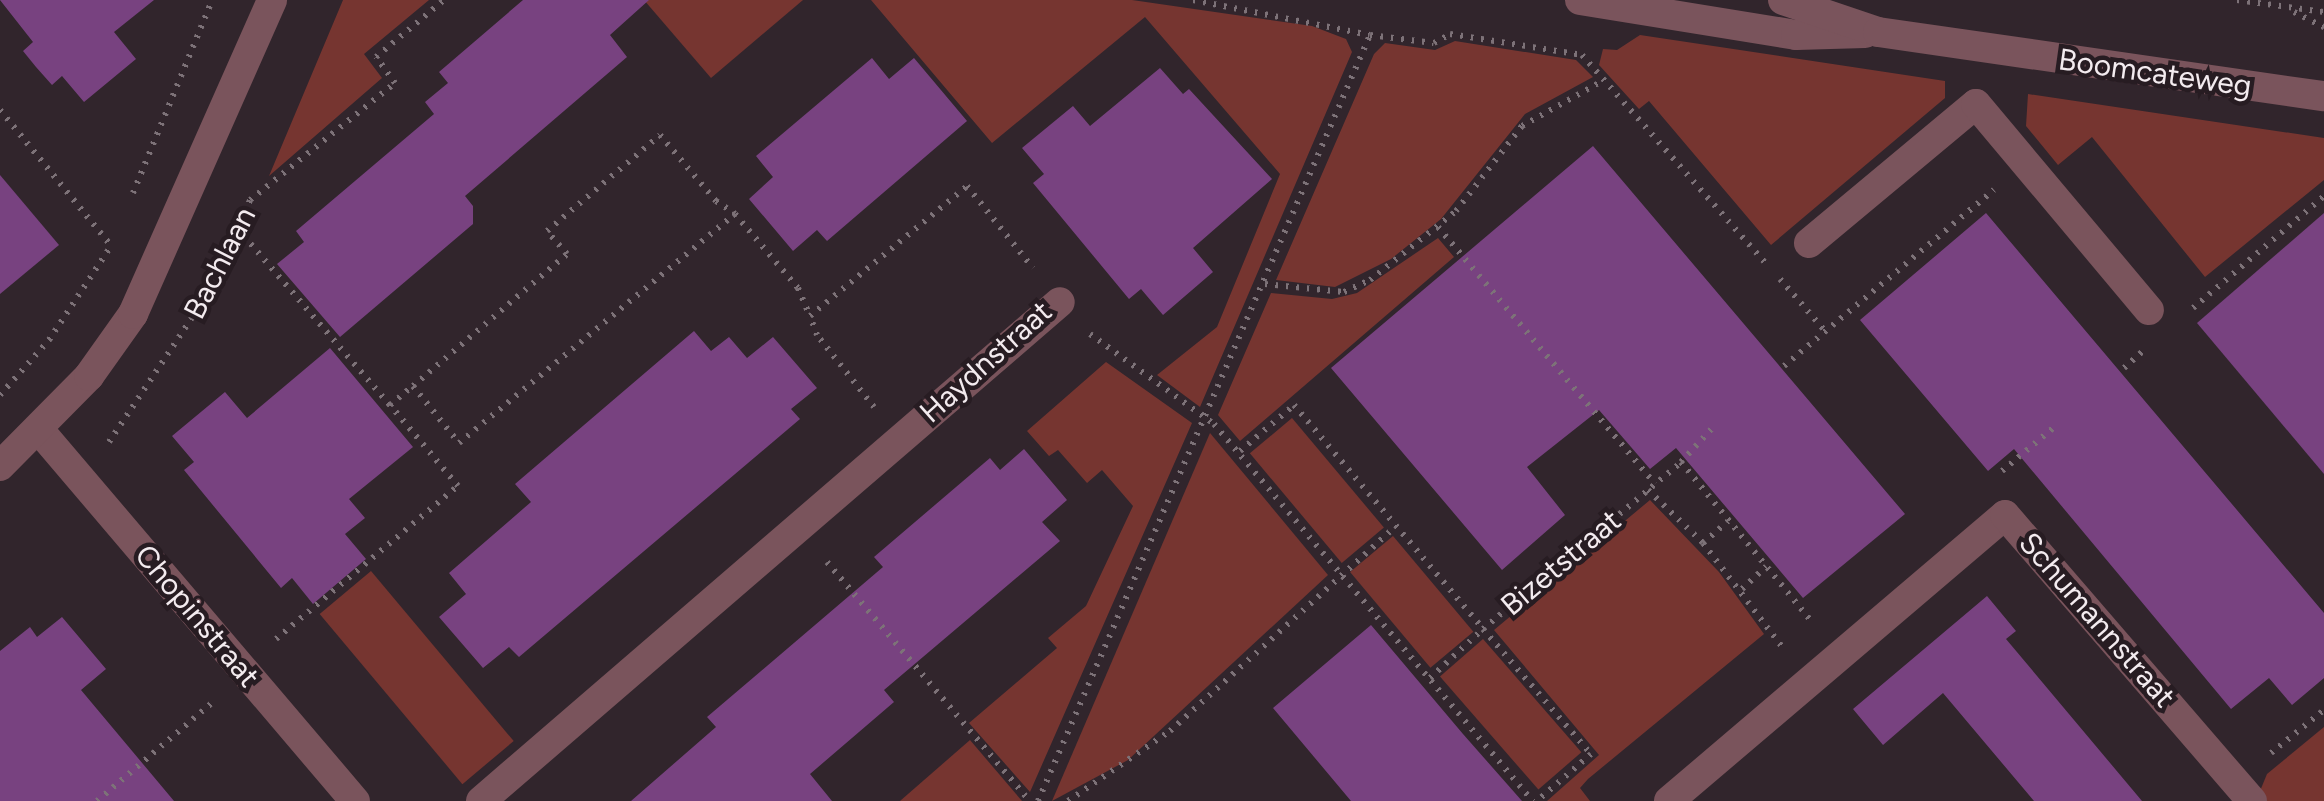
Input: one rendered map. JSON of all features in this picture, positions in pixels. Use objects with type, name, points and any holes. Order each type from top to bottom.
[{"type":"street","name":"Bachlaan","points":[[0,466],[40,431],[100,360],[154,270],[272,0]]},
{"type":"street","name":"Boomcateweg","points":[[1580,0],[1796,34],[1878,32]]},
{"type":"street","name":"Boomcateweg","points":[[1783,0],[1878,32],[2324,96]]},
{"type":"street","points":[[1809,243],[1976,104],[1985,49]]},
{"type":"street","points":[[1976,104],[2149,310]]},
{"type":"street","name":"Haydnstraat","points":[[480,801],[1060,302]]},
{"type":"street","name":"Chopinstraat","points":[[40,431],[355,801]]},
{"type":"street","name":"Schumannstraat","points":[[1840,656],[2005,515],[2244,791]]},
{"type":"street","points":[[1669,801],[1840,656]]},
{"type":"path","points":[[125,211],[212,0]]},
{"type":"path","name":"Bachlaan","points":[[78,475],[153,385],[250,200],[395,83],[376,57],[444,0]]},
{"type":"path","points":[[1193,0],[1370,35],[1434,43],[1450,34],[1582,55],[1825,331]]},
{"type":"path","points":[[2236,0],[2324,12]]},
{"type":"path","points":[[2288,8],[2324,27]]},
{"type":"path","points":[[798,528],[1034,801],[1208,418],[1370,35]]},
{"type":"path","points":[[1264,284],[1344,292],[1391,266],[1438,227],[1522,126],[1604,80]]},
{"type":"path","points":[[0,110],[110,246],[154,270]]},
{"type":"path","points":[[390,405],[567,254],[546,230],[660,135],[716,201],[736,214],[798,288],[810,316]]},
{"type":"path","points":[[1784,366],[2026,164]]},
{"type":"path","name":"Haydnstraat","points":[[900,439],[817,335],[810,316],[967,186],[1060,302]]},
{"type":"path","points":[[2181,318],[2324,196]]},
{"type":"path","points":[[413,386],[459,443],[736,214]]},
{"type":"path","points":[[1438,227],[1655,484]]},
{"type":"path","points":[[0,395],[48,340],[118,228]]},
{"type":"path","points":[[96,801],[458,486],[238,228]]},
{"type":"path","points":[[1060,302],[1110,354],[1208,418],[1240,451],[1338,575],[1535,801],[1591,754],[1483,630],[1430,678]]},
{"type":"path","points":[[2124,368],[2152,343]]},
{"type":"path","name":"Bizetstraat","points":[[1240,451],[1294,405],[1483,630],[1681,462],[1715,425]]},
{"type":"path","points":[[1681,462],[1840,656]]},
{"type":"path","points":[[1648,490],[1703,543],[1810,681]]},
{"type":"path","points":[[1703,543],[1728,521]]},
{"type":"path","points":[[1068,801],[1170,731],[1395,527]]},
{"type":"path","points":[[1742,589],[1766,567]]},
{"type":"path","points":[[2244,791],[2324,710]]},
{"type":"shaded area","points":[[343,0],[429,0],[364,54],[382,78],[269,176]]},
{"type":"shaded area","points":[[644,0],[803,0],[711,78]]},
{"type":"shaded area","points":[[871,0],[1132,0],[1312,26],[1346,39],[1352,52],[1200,407],[1157,375],[1217,327],[1280,174],[1145,17],[992,143]]},
{"type":"shaded area","points":[[1640,35],[1945,81],[1945,98],[1771,245],[1649,101],[1639,109],[1599,65],[1603,49],[1617,50]]},
{"type":"shaded area","points":[[1455,41],[1576,60],[1593,77],[1525,114],[1441,219],[1391,259],[1335,287],[1276,280],[1374,54],[1385,43],[1435,50]]},
{"type":"shaded area","points":[[2028,94],[2324,138],[2324,180],[2205,277],[2092,137],[2058,165],[2026,126]]},
{"type":"shaded area","points":[[1438,238],[1454,257],[1240,441],[1218,415],[1271,293],[1332,299],[1357,293]]},
{"type":"shaded area","points":[[1106,362],[1192,423],[1030,792],[969,723],[1057,648],[1048,638],[1086,606],[1133,506],[1102,470],[1087,483],[1058,450],[1049,456],[1027,431]]},
{"type":"shaded area","points":[[1292,418],[1384,528],[1342,563],[1250,453]]},
{"type":"shaded area","points":[[1210,433],[1328,575],[1128,760],[1052,801]]},
{"type":"shaded area","points":[[1650,500],[1719,572],[1764,634],[1588,779],[1580,788],[1590,801],[1547,801],[1599,755],[1494,630]]},
{"type":"shaded area","points":[[1393,536],[1473,632],[1430,668],[1350,572]]},
{"type":"shaded area","points":[[371,571],[514,741],[462,784],[320,614]]},
{"type":"shaded area","points":[[1483,639],[1581,752],[1538,790],[1440,676]]},
{"type":"shaded area","points":[[2324,727],[2324,801],[2267,801],[2260,791],[2267,774]]},
{"type":"shaded area","points":[[970,740],[1022,801],[900,801]]},
{"type":"building","points":[[0,0],[154,0],[114,32],[136,59],[84,102],[62,76],[52,85],[36,67],[23,51],[33,42]]},
{"type":"building","points":[[523,0],[649,0],[610,35],[627,57],[465,196],[473,206],[473,224],[340,337],[277,264],[304,242],[296,231],[434,114],[425,102],[448,83],[439,72]]},
{"type":"building","points":[[872,58],[889,79],[914,58],[967,121],[827,241],[817,230],[793,251],[749,199],[773,177],[756,156]]},
{"type":"building","points":[[1160,68],[1183,94],[1189,89],[1272,179],[1193,248],[1213,272],[1163,315],[1141,289],[1129,299],[1033,183],[1044,174],[1022,148],[1073,106],[1090,126]]},
{"type":"building","points":[[1593,146],[1905,514],[1803,598],[1676,448],[1650,469],[1599,410],[1527,467],[1565,515],[1502,570],[1331,368]]},
{"type":"building","points":[[0,175],[59,245],[0,294]]},
{"type":"building","points":[[1986,213],[2324,613],[2324,678],[2292,705],[2269,678],[2231,709],[2014,449],[1988,471],[1860,320]]},
{"type":"building","points":[[2324,213],[2324,474],[2197,323]]},
{"type":"building","points":[[694,331],[711,351],[729,337],[747,358],[773,337],[817,388],[791,409],[800,419],[519,657],[509,647],[483,668],[439,617],[466,594],[449,573],[531,502],[515,484]]},
{"type":"building","points":[[330,348],[413,447],[349,499],[365,518],[345,534],[366,559],[313,604],[292,578],[281,588],[184,470],[194,462],[172,436],[225,392],[247,418]]},
{"type":"building","points":[[1024,449],[1067,500],[1042,522],[1060,541],[884,690],[894,702],[810,774],[832,801],[631,801],[716,727],[707,717],[883,567],[874,557],[990,458],[1000,470]]},
{"type":"building","points":[[1987,596],[2016,631],[2006,639],[2142,801],[2034,801],[1943,693],[1883,745],[1853,709]]},
{"type":"building","points":[[62,617],[106,669],[81,690],[174,801],[0,801],[0,651],[30,627],[37,637]]},
{"type":"building","points":[[1371,625],[1522,801],[1351,801],[1273,708]]}]
